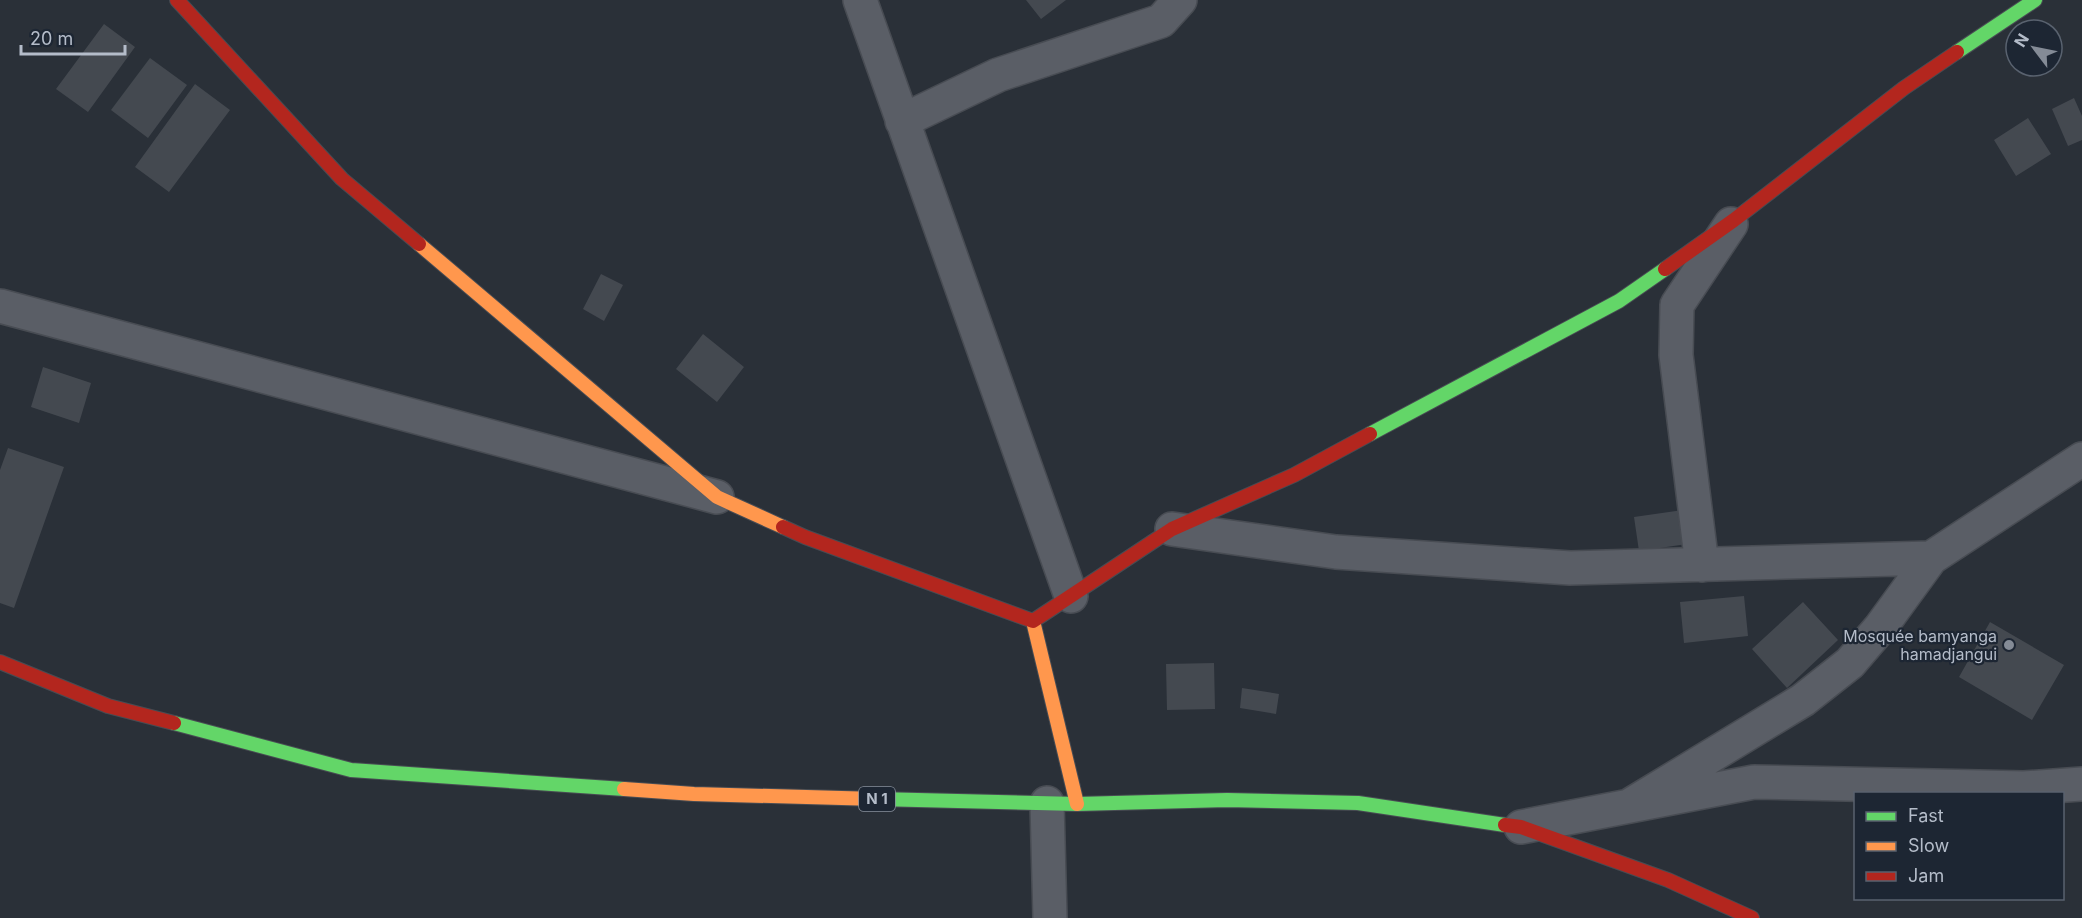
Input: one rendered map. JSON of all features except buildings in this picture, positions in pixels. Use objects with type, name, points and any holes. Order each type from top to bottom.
[{"type":"main road","points":[[177,0],[342,179],[717,497],[806,537],[1033,621]]},
{"type":"main road","points":[[1033,621],[1172,529],[1294,475],[1618,301],[1734,220],[1904,88],[2036,0]]},
{"type":"main road","points":[[1033,621],[1062,804]]},
{"type":"main road","name":"N 1","points":[[0,662],[108,706],[351,770],[694,794],[1062,804],[1227,800],[1358,803],[1521,826],[1668,880],[1752,918]]},
{"type":"street","points":[[860,0],[1071,596]]},
{"type":"street","points":[[902,121],[998,75],[1161,21],[1180,0]]},
{"type":"street","points":[[1702,565],[1676,355],[1677,305],[1734,220]]},
{"type":"street","points":[[0,306],[717,497]]},
{"type":"street","points":[[1632,804],[1803,700],[1842,669],[1880,628],[1931,558],[2082,459]]},
{"type":"street","points":[[1172,529],[1336,552],[1558,567],[1931,558]]},
{"type":"street","points":[[1521,826],[1754,782],[2024,788],[2082,784]]},
{"type":"street","points":[[1050,918],[1062,804]]},
{"type":"traffic: fast","points":[[1957,52],[2035,0]]},
{"type":"traffic: fast","points":[[1370,434],[1619,301],[1665,269]]},
{"type":"traffic: fast","points":[[174,723],[351,770],[624,789]]},
{"type":"traffic: fast","points":[[877,799],[1077,804],[1227,800],[1358,803],[1505,825]]},
{"type":"traffic: slow","points":[[419,244],[717,497],[783,527]]},
{"type":"traffic: slow","points":[[1033,621],[1077,804]]},
{"type":"traffic: slow","points":[[624,789],[694,794],[877,799]]},
{"type":"traffic: jam","points":[[177,0],[342,179],[419,244]]},
{"type":"traffic: jam","points":[[1665,269],[1734,220],[1904,88],[1957,52]]},
{"type":"traffic: jam","points":[[1033,621],[1172,529],[1294,475],[1370,434]]},
{"type":"traffic: jam","points":[[783,527],[1033,621]]},
{"type":"traffic: jam","points":[[0,662],[108,706],[174,723]]},
{"type":"traffic: jam","points":[[1505,825],[1521,827],[1668,880],[1752,918]]},
{"type":"place","name":"Mosquée bamyanga hamadjangui","points":[[2009,645]]}]
